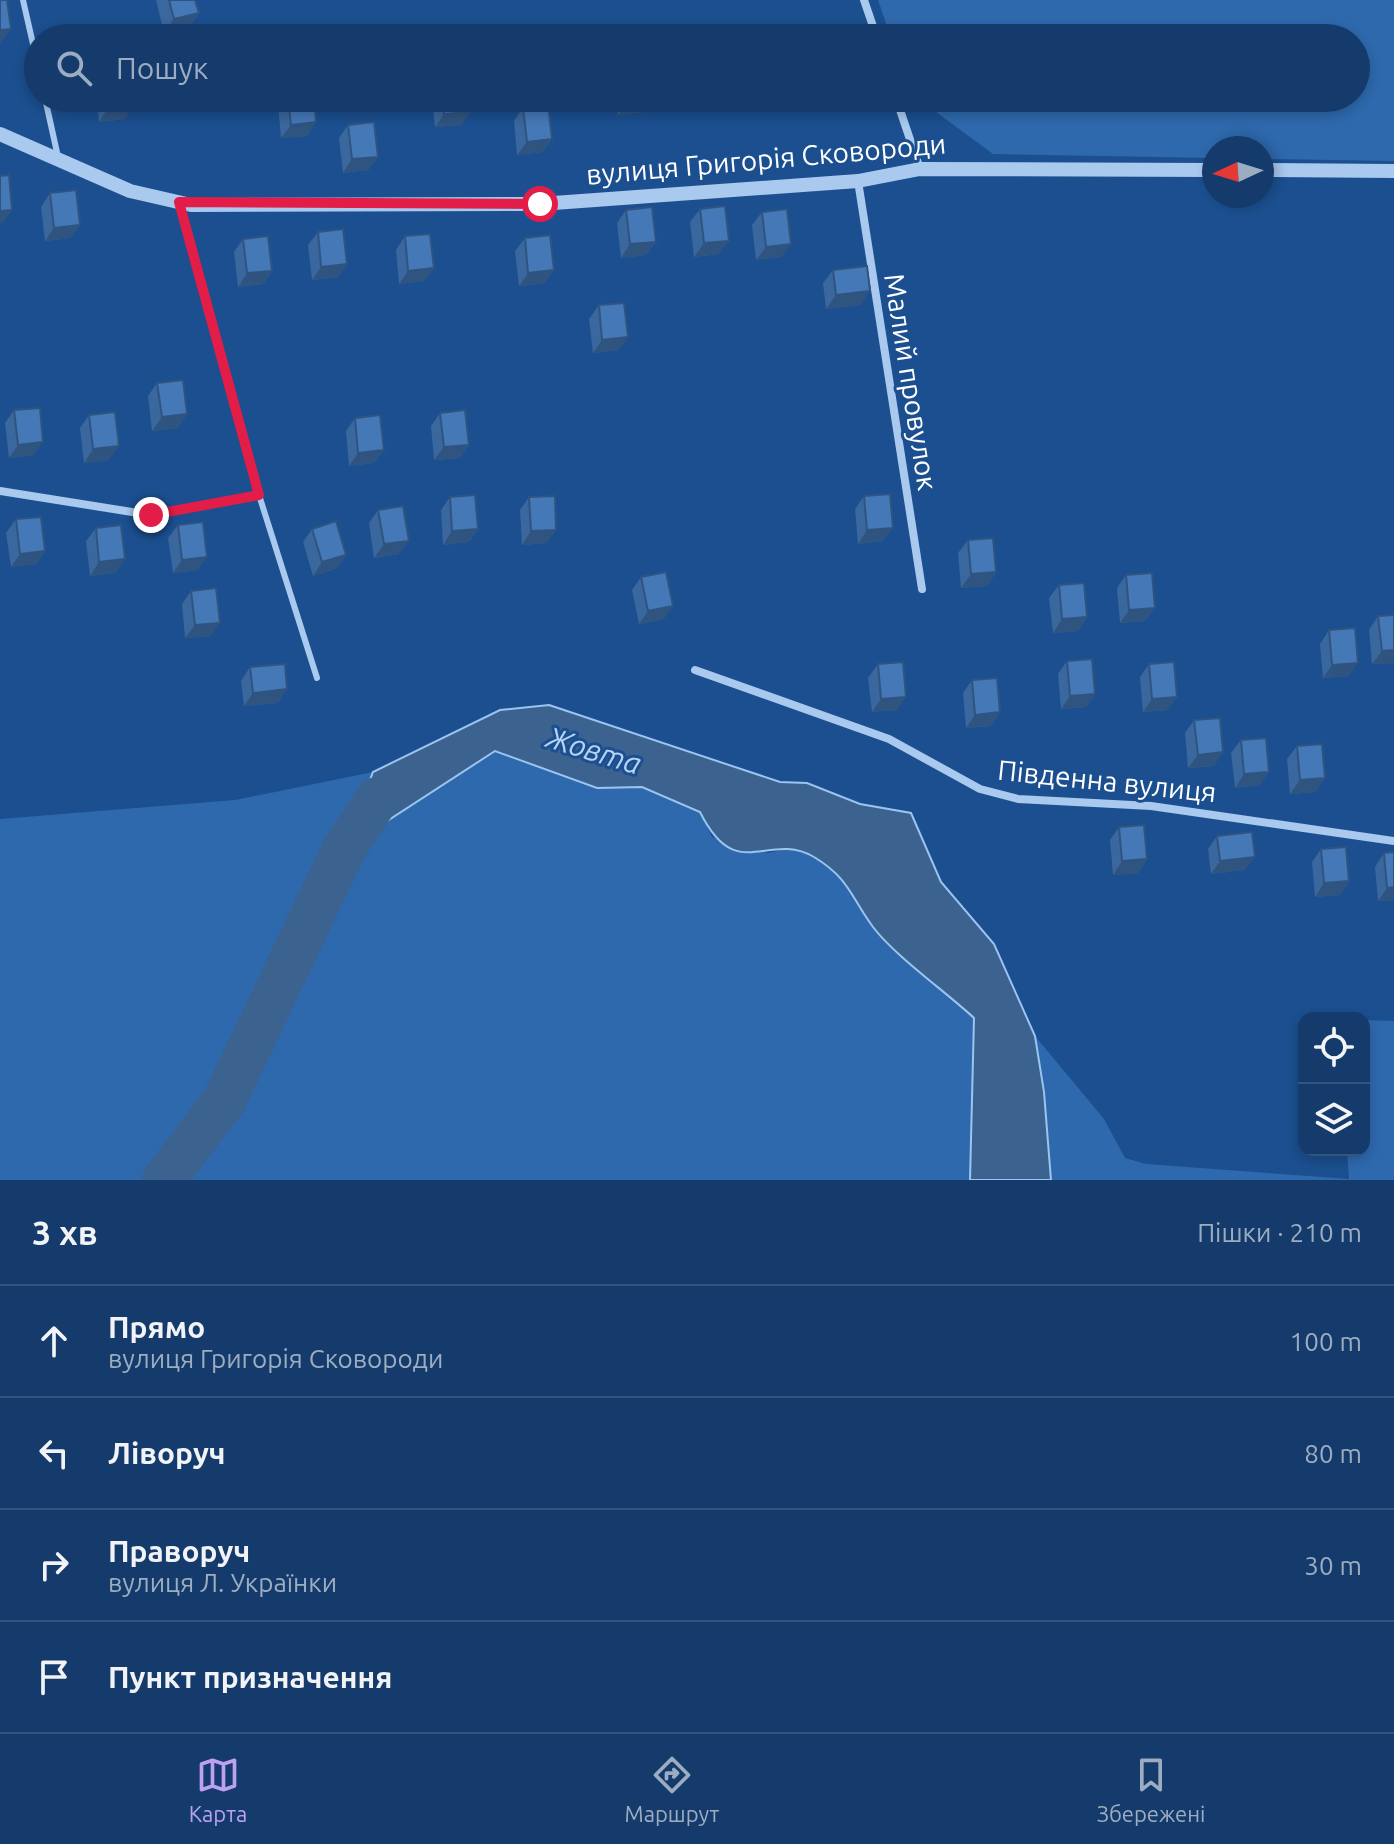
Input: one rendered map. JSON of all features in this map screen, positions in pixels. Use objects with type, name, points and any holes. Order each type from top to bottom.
[{"type":"street","points":[[864,0],[872,24]]},
{"type":"street","points":[[901,112],[920,169]]},
{"type":"street","name":"вулиця Григорія Сковороди","points":[[0,134],[130,191],[179,202],[540,204],[858,181],[920,169],[1202,170]]},
{"type":"street","points":[[1274,170],[1394,171]]},
{"type":"street","name":"Малий провулок","points":[[858,181],[922,589]]},
{"type":"street","points":[[0,491],[151,515],[259,495]]},
{"type":"street","name":"Південна вулиця","points":[[695,670],[889,739],[980,789],[1018,799],[1151,806],[1394,841]]},
{"type":"lane","points":[[23,0],[28,24]]},
{"type":"lane","points":[[48,112],[59,160]]},
{"type":"lane","points":[[179,202],[259,495],[317,678]]},
{"type":"shaded area","points":[[878,0],[1394,0],[1394,161],[1274,159],[1274,136],[1202,136],[1202,158],[993,154],[936,112],[1370,112],[1370,24],[886,24]]},
{"type":"shaded area","points":[[495,751],[597,788],[642,787],[700,812],[712,837],[768,853],[790,848],[812,856],[845,880],[874,928],[974,1018],[970,1180],[0,1180],[0,819],[235,800],[373,772],[346,848]]},
{"type":"shaded area","points":[[1370,1020],[1394,1021],[1394,1180],[1051,1180],[1044,1092],[1035,1036],[1104,1119],[1125,1158],[1146,1164],[1349,1179],[1347,1156],[1370,1156]]},
{"type":"water","points":[[549,705],[780,782],[807,783],[860,804],[911,813],[941,882],[994,944],[1035,1036],[1044,1092],[1051,1180],[970,1180],[974,1018],[882,938],[842,881],[814,857],[797,850],[740,852],[727,846],[714,834],[700,812],[642,787],[597,788],[495,751],[344,849],[373,772],[500,710]]},
{"type":"building","points":[[0,0],[7,0],[11,29],[0,30]]},
{"type":"building","points":[[169,0],[195,0],[199,13],[174,19]]},
{"type":"building","points":[[290,112],[315,112],[316,122],[291,125]]},
{"type":"building","points":[[524,112],[549,112],[552,139],[527,142]]},
{"type":"building","points":[[374,122],[378,157],[352,159],[348,125]]},
{"type":"building","points":[[9,175],[12,210],[0,211],[0,176]]},
{"type":"building","points":[[76,190],[80,225],[54,228],[50,193]]},
{"type":"building","points":[[725,206],[729,241],[704,243],[700,209]]},
{"type":"building","points":[[652,207],[656,242],[630,244],[626,210]]},
{"type":"building","points":[[787,209],[791,244],[766,247],[762,212]]},
{"type":"building","points":[[343,229],[347,264],[321,267],[318,232]]},
{"type":"building","points":[[430,234],[434,268],[408,271],[405,236]]},
{"type":"building","points":[[550,235],[554,270],[528,273],[525,238]]},
{"type":"building","points":[[268,236],[272,271],[247,273],[243,239]]},
{"type":"building","points":[[867,266],[870,291],[836,295],[833,270]]},
{"type":"building","points":[[624,303],[628,337],[602,340],[599,305]]},
{"type":"building","points":[[183,380],[187,414],[162,417],[157,383]]},
{"type":"building","points":[[40,408],[43,442],[18,445],[14,410]]},
{"type":"building","points":[[465,410],[469,445],[444,447],[440,413]]},
{"type":"building","points":[[115,412],[119,446],[93,449],[89,415]]},
{"type":"building","points":[[380,415],[384,450],[358,453],[355,418]]},
{"type":"building","points":[[890,494],[893,528],[867,530],[864,496]]},
{"type":"building","points":[[475,495],[478,529],[452,531],[450,497]]},
{"type":"building","points":[[555,496],[556,530],[531,531],[529,497]]},
{"type":"building","points":[[403,506],[409,541],[384,544],[378,510]]},
{"type":"building","points":[[41,517],[45,551],[20,554],[16,519]]},
{"type":"building","points":[[336,521],[346,555],[322,562],[312,529]]},
{"type":"building","points":[[203,522],[207,557],[182,560],[178,525]]},
{"type":"building","points":[[121,525],[125,559],[99,562],[96,528]]},
{"type":"building","points":[[993,538],[996,572],[971,574],[968,540]]},
{"type":"building","points":[[666,572],[673,606],[648,611],[641,577]]},
{"type":"building","points":[[1152,573],[1155,608],[1129,610],[1126,575]]},
{"type":"building","points":[[1084,583],[1087,617],[1062,619],[1059,585]]},
{"type":"building","points":[[216,588],[220,623],[195,625],[191,591]]},
{"type":"building","points":[[1394,615],[1394,650],[1382,651],[1378,616]]},
{"type":"building","points":[[1355,628],[1358,663],[1332,665],[1329,630]]},
{"type":"building","points":[[1092,659],[1095,694],[1070,696],[1067,661]]},
{"type":"building","points":[[903,662],[906,697],[881,699],[878,664]]},
{"type":"building","points":[[1174,662],[1177,697],[1152,699],[1149,664]]},
{"type":"building","points":[[285,664],[287,689],[253,693],[250,667]]},
{"type":"building","points":[[997,678],[1000,712],[975,715],[972,680]]},
{"type":"building","points":[[1220,718],[1223,752],[1198,755],[1194,720]]},
{"type":"building","points":[[1266,738],[1269,772],[1244,774],[1241,740]]},
{"type":"building","points":[[1322,744],[1325,778],[1300,780],[1297,746]]},
{"type":"building","points":[[1144,825],[1147,859],[1122,861],[1119,827]]},
{"type":"building","points":[[1252,832],[1255,857],[1220,861],[1217,836]]},
{"type":"building","points":[[1346,847],[1349,881],[1324,883],[1321,849]]},
{"type":"building","points":[[1394,852],[1394,887],[1387,888],[1384,853]]},
{"type":"waterway","name":"Жовта","points":[[164,1180],[224,1101],[344,849],[377,799]]},
{"type":"route","points":[[151,515],[259,495],[179,202],[191,205],[540,204]]}]
